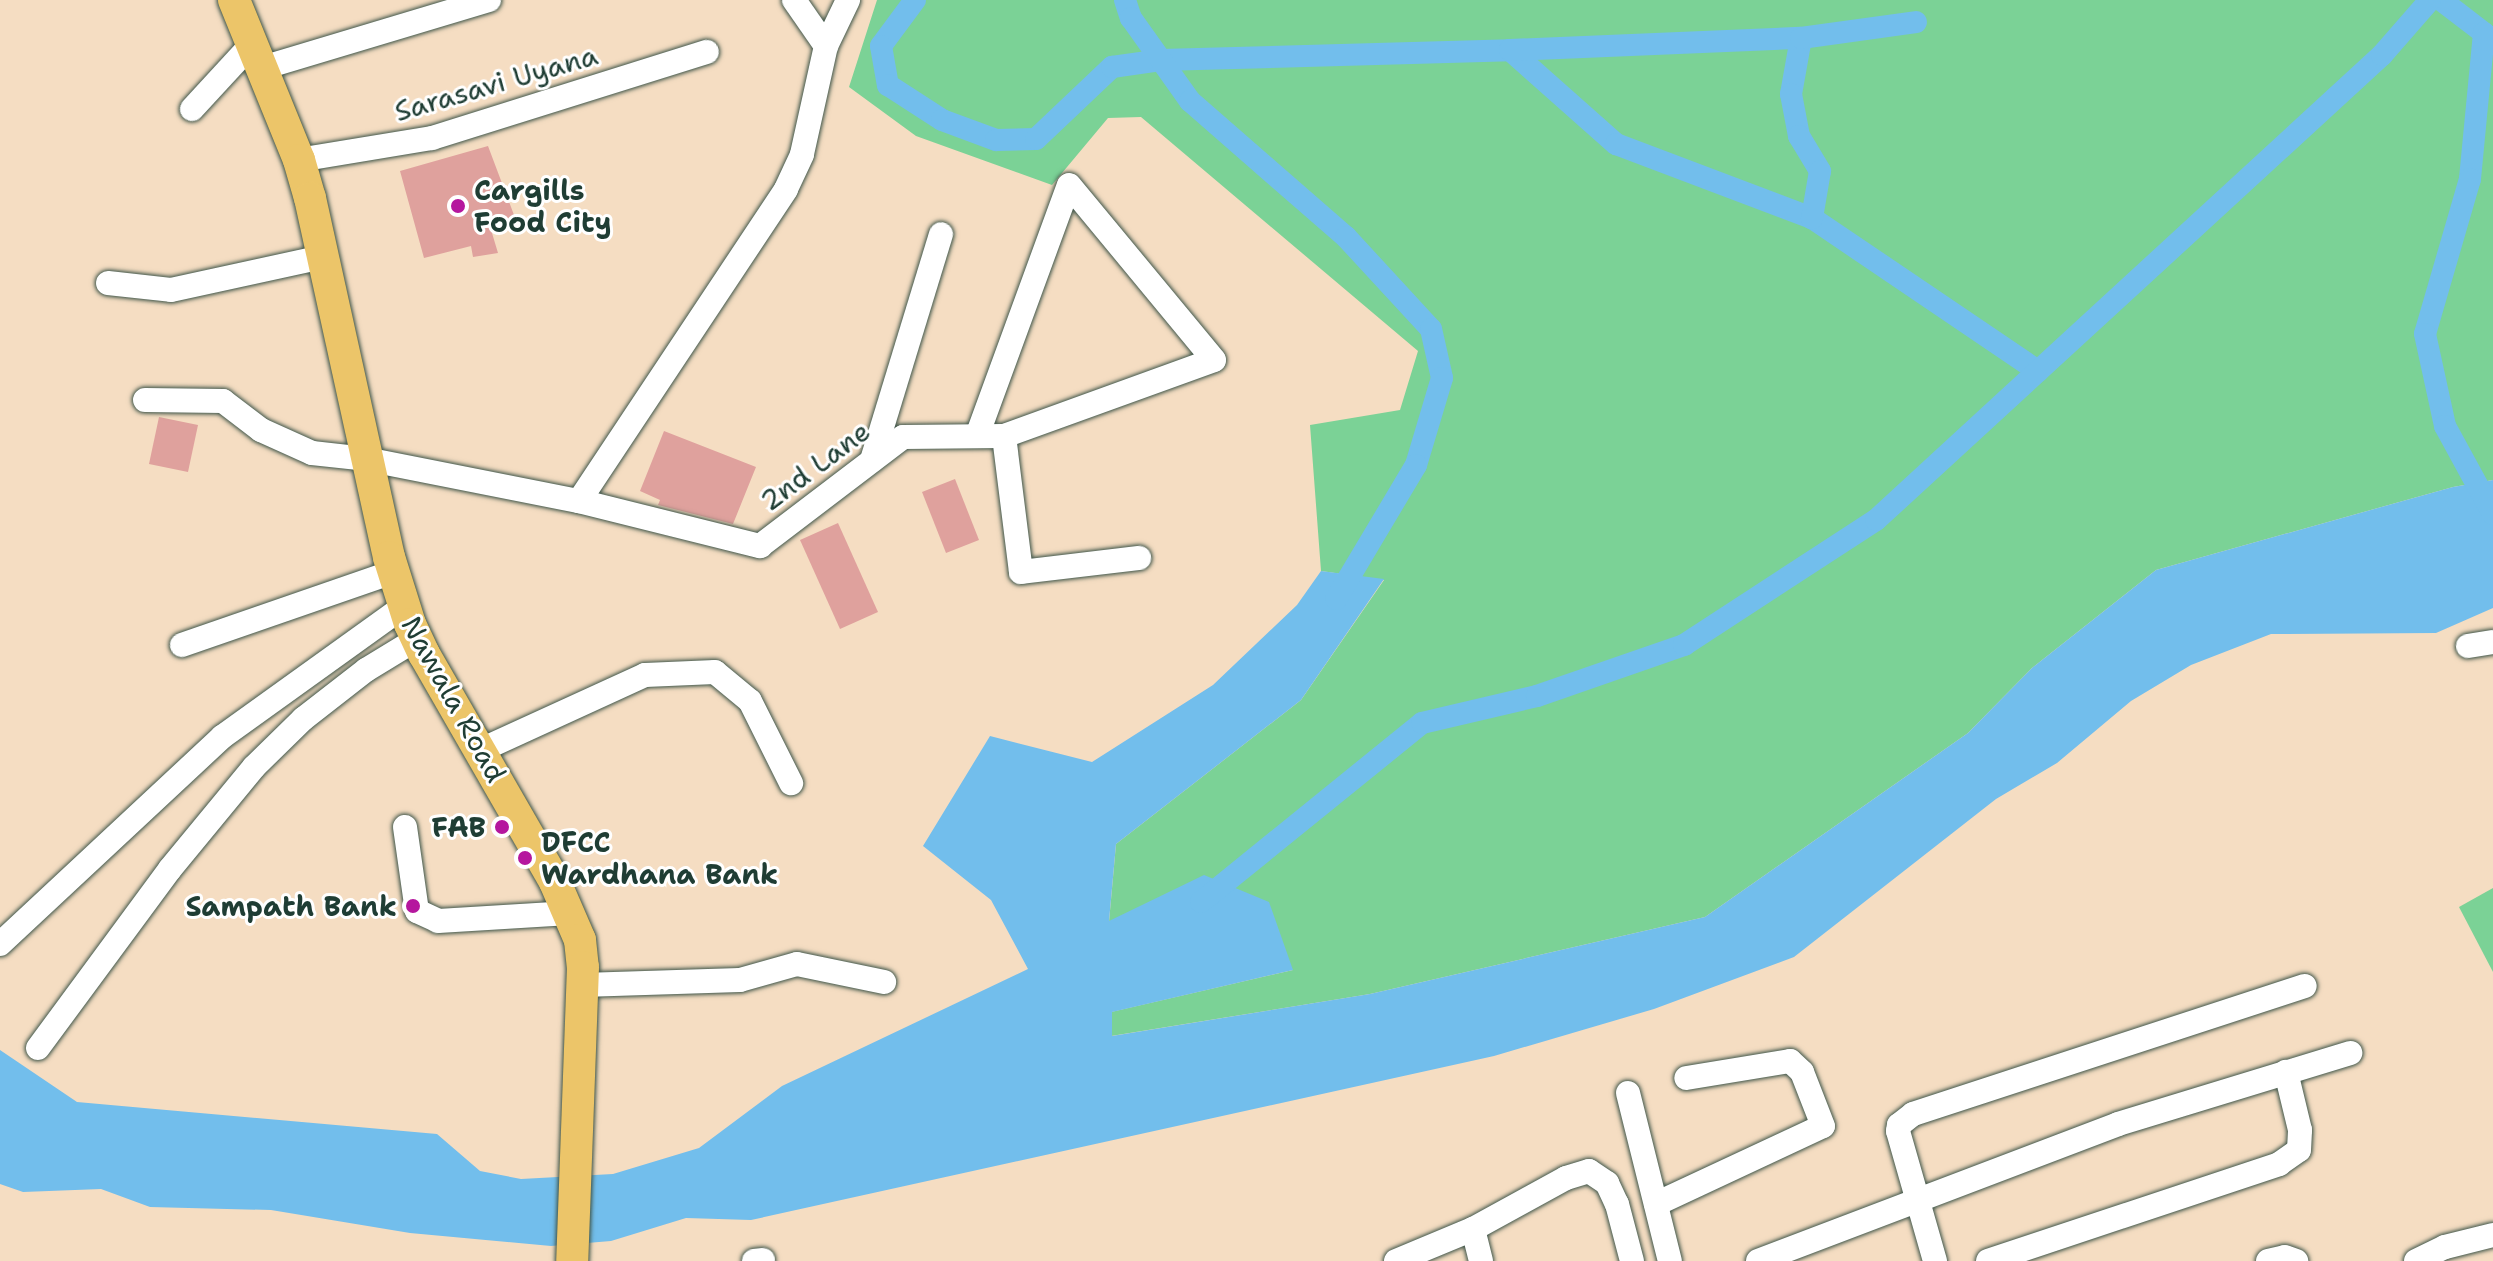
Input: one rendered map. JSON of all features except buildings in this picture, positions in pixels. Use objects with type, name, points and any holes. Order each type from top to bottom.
[{"type":"main road","name":"Nawala Road","points":[[234,0],[299,160],[366,459],[404,606],[417,639],[570,913],[580,940],[582,985],[572,1261]]},
{"type":"street","points":[[192,109],[257,56],[489,0]]},
{"type":"street","points":[[794,0],[826,46]]},
{"type":"street","points":[[579,501],[786,189],[802,154],[826,46],[848,0]]},
{"type":"street","name":"Sarasavi Uyana","points":[[299,160],[432,138],[707,52]]},
{"type":"street","name":"2nd Lane","points":[[145,400],[223,401],[261,430],[312,453],[366,459],[579,501],[760,546],[903,437],[1004,436],[1214,360],[1069,185],[977,436]]},
{"type":"street","points":[[872,460],[941,234]]},
{"type":"street","points":[[108,283],[171,290],[322,257]]},
{"type":"street","points":[[1004,436],[1021,572],[1139,558]]},
{"type":"street","points":[[182,645],[393,572]]},
{"type":"street","points":[[0,944],[222,737],[404,606]]},
{"type":"street","points":[[38,1048],[170,869],[254,767],[303,719],[366,670],[417,639]]},
{"type":"street","points":[[2468,646],[2493,642]]},
{"type":"street","points":[[481,750],[645,675],[715,672],[750,701],[791,783]]},
{"type":"street","points":[[405,827],[417,911],[438,921],[570,913]]},
{"type":"street","points":[[582,985],[740,980],[797,964],[884,982]]},
{"type":"street","points":[[1935,1261],[1898,1131],[1899,1125],[1913,1114],[2305,986]]},
{"type":"street","points":[[1758,1261],[2118,1124],[2350,1053]]},
{"type":"street","points":[[1656,1204],[1823,1126],[1802,1072],[1790,1061],[1686,1078]]},
{"type":"street","points":[[1988,1261],[2279,1164],[2299,1150],[2300,1130],[2286,1072]]},
{"type":"street","points":[[1628,1093],[1670,1261]]},
{"type":"street","points":[[1396,1261],[1473,1229],[1566,1178],[1589,1171],[1607,1183],[1617,1204],[1632,1261]]},
{"type":"street","points":[[1473,1229],[1481,1261]]},
{"type":"street","points":[[2416,1261],[2445,1247],[2493,1235]]},
{"type":"street","points":[[2268,1261],[2285,1257],[2296,1261]]},
{"type":"street","points":[[754,1261],[763,1260]]},
{"type":"green space","points":[[877,0],[2493,0],[2493,480],[2453,487],[2156,570],[2032,668],[1968,733],[1705,917],[1370,994],[1111,1036],[1111,1012],[1293,970],[1109,922],[1116,844],[1301,700],[1384,580],[1321,571],[1310,425],[1400,410],[1418,351],[1141,117],[1108,118],[1052,185],[916,136],[849,87]]},
{"type":"green space","points":[[2493,888],[2493,972],[2459,907]]},
{"type":"water","points":[[2493,480],[2493,608],[2436,633],[2271,634],[2191,665],[2131,701],[2057,763],[1996,799],[1794,957],[1654,1009],[1494,1056],[751,1220],[686,1218],[611,1241],[551,1246],[410,1233],[271,1210],[150,1207],[101,1189],[23,1192],[0,1184],[0,1050],[77,1102],[437,1134],[480,1171],[521,1179],[613,1174],[699,1148],[782,1086],[1028,969],[991,900],[923,846],[990,736],[1092,762],[1213,685],[1297,605],[1321,571],[1384,579],[1301,700],[1116,844],[1109,921],[1204,875],[1269,902],[1293,970],[1112,1012],[1112,1036],[1370,994],[1705,917],[1968,733],[2032,668],[2156,570],[2453,487]]},
{"type":"waterway","points":[[915,0],[881,46],[888,85],[942,120],[996,140],[1036,139],[1112,67],[1161,60],[1510,50],[1616,144],[1812,218],[2038,371]]},
{"type":"waterway","points":[[1125,0],[1131,18],[1190,101],[1346,237],[1431,329],[1442,378],[1416,465],[1336,599]]},
{"type":"waterway","points":[[1201,902],[1422,723],[1537,696],[1684,645],[1876,520],[2382,55],[2430,0]]},
{"type":"waterway","points":[[2441,0],[2484,33],[2470,179],[2425,334],[2445,426],[2493,514]]},
{"type":"waterway","points":[[1510,50],[1801,38],[1916,22]]},
{"type":"waterway","points":[[1801,38],[1791,94],[1799,136],[1820,171],[1812,218]]},
{"type":"place","name":"Cargills Food City","points":[[458,206]]},
{"type":"place","name":"FAB","points":[[502,827]]},
{"type":"place","name":"DFCC Wardhana Bank","points":[[525,858]]},
{"type":"place","name":"Sampath Bank","points":[[413,906]]}]
